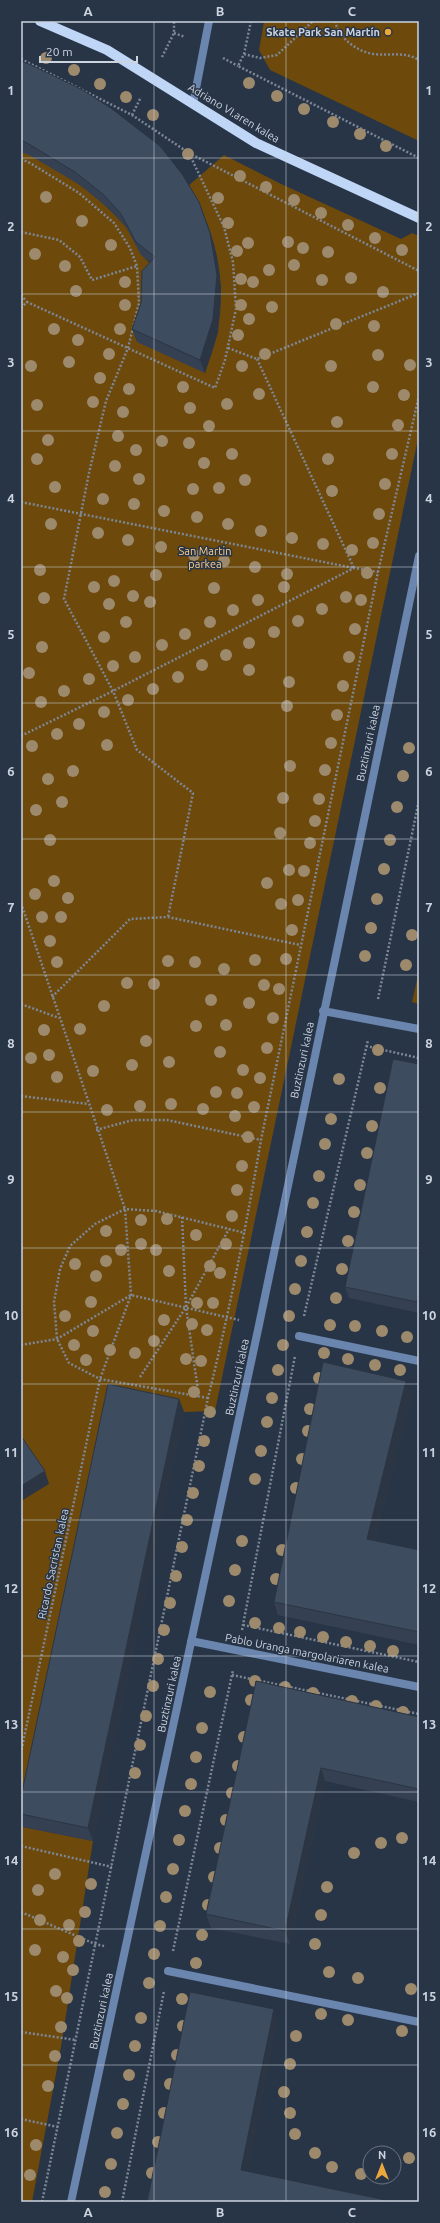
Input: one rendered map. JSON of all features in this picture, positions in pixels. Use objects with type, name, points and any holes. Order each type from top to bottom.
[{"type":"main road","name":"Adriano VI.aren kalea","points":[[40,21],[107,50],[153,77],[256,143],[419,218]]},
{"type":"street","points":[[193,104],[209,21]]},
{"type":"street","name":"Buztinzuri kalea","points":[[71,2202],[192,1641],[419,556]]},
{"type":"street","points":[[323,1011],[419,1029]]},
{"type":"street","points":[[299,1336],[419,1361]]},
{"type":"street","name":"Pablo Uranga margolariaren kalea","points":[[192,1641],[419,1687]]},
{"type":"street","points":[[168,1971],[419,2022]]},
{"type":"path","points":[[251,21],[244,54],[238,66],[419,158]]},
{"type":"path","points":[[244,54],[260,58],[277,55],[313,21]]},
{"type":"path","points":[[335,21],[344,40],[372,54],[409,54],[419,60]]},
{"type":"path","points":[[21,59],[132,114],[190,153],[419,271]]},
{"type":"path","points":[[21,295],[26,302],[215,388],[228,348],[236,310],[233,262],[224,227],[190,153]]},
{"type":"path","points":[[21,159],[79,193],[114,223],[130,248],[137,266],[139,303],[128,348],[106,401],[64,599],[113,691],[137,750],[193,793],[168,917]]},
{"type":"path","points":[[21,232],[59,240],[80,257],[92,280],[137,266]]},
{"type":"path","points":[[228,348],[257,359],[419,293]]},
{"type":"path","points":[[21,308],[26,302]]},
{"type":"path","points":[[257,359],[354,568]]},
{"type":"path","points":[[42,2202],[208,1398],[228,1318],[246,1233],[261,1140],[300,945],[378,572],[419,396]]},
{"type":"path","points":[[21,502],[81,515],[378,572]]},
{"type":"path","points":[[21,736],[113,691],[354,568]]},
{"type":"path","points":[[122,2202],[168,1971],[238,1650],[299,1336],[366,1046],[374,1021],[419,800]]},
{"type":"path","points":[[21,903],[96,1130],[125,1209],[131,1295]]},
{"type":"path","points":[[52,997],[130,919],[168,917],[300,945]]},
{"type":"path","points":[[378,1000],[385,1002]]},
{"type":"path","points":[[21,1004],[59,1018]]},
{"type":"path","points":[[366,1046],[419,1058]]},
{"type":"path","points":[[21,1096],[88,1104]]},
{"type":"path","points":[[96,1130],[133,1120],[167,1120],[261,1140]]},
{"type":"path","points":[[208,1398],[100,1379],[69,1363],[57,1340],[54,1302],[60,1269],[70,1246],[95,1224],[125,1209],[156,1211],[246,1233]]},
{"type":"path","points":[[182,1217],[186,1306],[199,1397]]},
{"type":"path","points":[[140,1377],[186,1306],[229,1229]]},
{"type":"path","points":[[21,1345],[57,1340],[131,1295],[186,1306],[228,1318]]},
{"type":"path","name":"Ricardo Sacristan kalea","points":[[21,1752],[100,1379],[131,1295]]},
{"type":"path","points":[[243,1625],[419,1662]]},
{"type":"path","points":[[232,1675],[419,1714]]},
{"type":"path","points":[[21,1846],[112,1867]]},
{"type":"path","points":[[21,1912],[95,1944]]},
{"type":"path","points":[[21,2032],[76,2040]]},
{"type":"path","points":[[21,2119],[58,2127]]},
{"type":"green space","points":[[264,21],[419,21],[419,141],[270,70],[259,50]]},
{"type":"green space","name":"San Martin parkea","points":[[21,151],[49,165],[77,183],[103,203],[125,226],[142,255],[151,264],[204,373],[212,354],[217,334],[220,315],[220,274],[217,255],[204,216],[187,187],[224,155],[279,183],[401,239],[412,233],[419,236],[419,434],[215,1411],[184,1412],[23,1827],[93,1841],[61,2047],[32,2202],[21,2202]]},
{"type":"green space","points":[[419,971],[419,1004],[412,1002]]},
{"type":"building","points":[[21,61],[83,90],[112,109],[160,146],[182,174],[199,202],[210,233],[217,275],[213,319],[200,360],[132,329],[141,303],[142,271],[155,257],[136,242],[121,214],[104,195],[75,172],[21,140]]},
{"type":"building","points":[[393,1059],[419,1064],[419,1292],[417,1302],[345,1287]]},
{"type":"building","points":[[323,1362],[406,1381],[367,1539],[419,1550],[419,1632],[274,1602]]},
{"type":"building","points":[[108,1384],[179,1399],[88,1828],[21,1814],[21,1797]]},
{"type":"building","points":[[21,1436],[45,1471],[21,1486]]},
{"type":"building","points":[[256,1681],[419,1717],[419,1789],[321,1768],[285,1931],[206,1914]]},
{"type":"building","points":[[190,1992],[274,2009],[241,2170],[395,2202],[147,2202]]},
{"type":"place","name":"Skate Park San Martín","points":[[388,32]]}]
